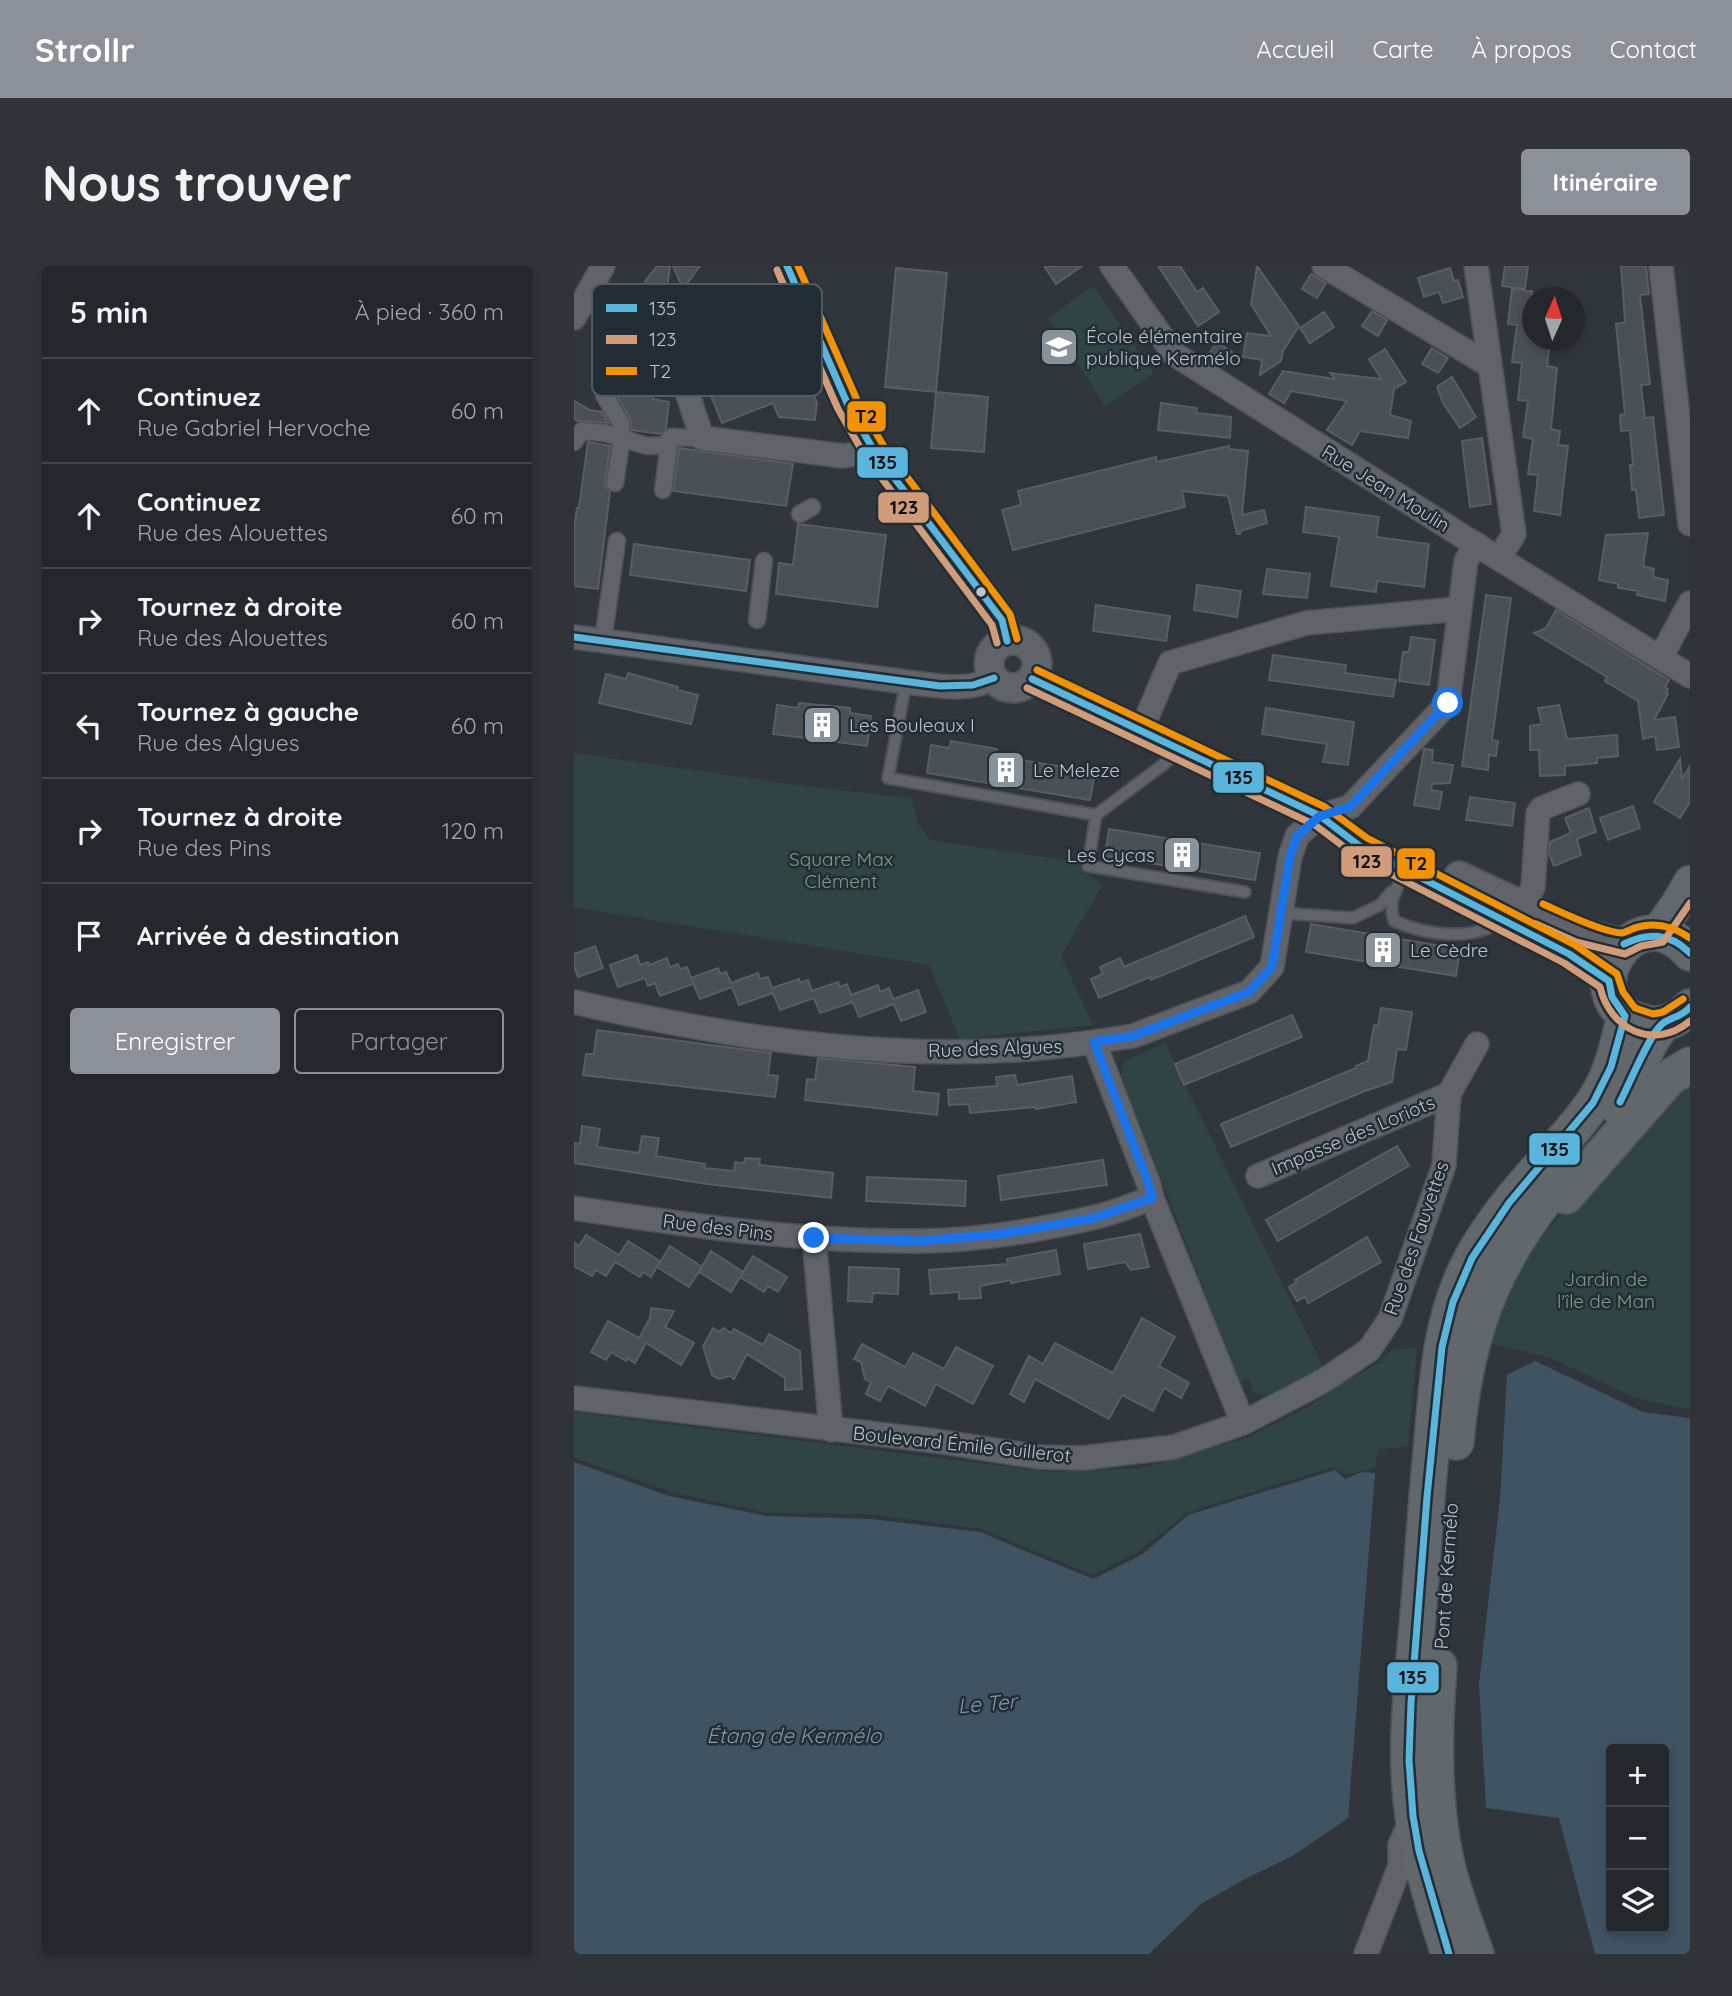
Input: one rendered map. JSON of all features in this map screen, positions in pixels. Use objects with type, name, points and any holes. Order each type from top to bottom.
[{"type":"main road","points":[[1676,1015],[1655,1025],[1625,1016],[1612,997],[1609,971],[1614,956],[1640,939],[1676,906],[1690,882]]},
{"type":"main road","points":[[1640,939],[1669,936],[1683,944],[1690,953]]},
{"type":"main road","points":[[1442,1464],[1472,1338],[1501,1265],[1542,1201],[1603,1129],[1622,1100],[1648,1044],[1676,1015]]},
{"type":"main road","points":[[1442,1464],[1437,1381],[1447,1322],[1456,1291],[1472,1258],[1516,1193],[1577,1124],[1598,1095],[1614,1063],[1625,1016]]},
{"type":"main road","points":[[1501,1265],[1540,1226],[1670,1077],[1690,1065]]},
{"type":"main road","name":"Pont de Kermélo","points":[[1427,1816],[1436,1710],[1442,1464]]},
{"type":"main road","points":[[1427,1816],[1431,1902],[1449,1954]]},
{"type":"main road","points":[[1427,1816],[1476,1954]]},
{"type":"street","points":[[593,284],[603,266]]},
{"type":"street","points":[[787,266],[794,284]]},
{"type":"street","name":"Rue Jean Moulin","points":[[1112,266],[1174,354],[1690,676]]},
{"type":"street","points":[[1324,266],[1489,365]]},
{"type":"street","points":[[1476,266],[1514,534],[1499,558]]},
{"type":"street","points":[[1661,266],[1690,524]]},
{"type":"street","points":[[574,318],[592,286]]},
{"type":"street","points":[[822,349],[848,405],[874,450],[1002,620],[1007,641]]},
{"type":"street","points":[[605,396],[621,423],[622,437],[615,483]]},
{"type":"street","points":[[688,396],[702,438]]},
{"type":"street","points":[[574,442],[582,432],[605,433],[648,446],[669,445]]},
{"type":"street","points":[[663,490],[670,437],[702,438],[843,456],[874,450]]},
{"type":"street","points":[[603,640],[617,541]]},
{"type":"street","points":[[1325,819],[1350,807],[1448,703],[1466,561],[1476,544]]},
{"type":"street","points":[[757,620],[764,561]]},
{"type":"street","points":[[1661,657],[1690,603]]},
{"type":"street","points":[[1141,732],[1170,663],[1306,623],[1458,610]]},
{"type":"street","points":[[574,637],[957,687],[986,683],[994,678]]},
{"type":"street","points":[[1007,641],[1021,641],[1033,650],[1037,664],[1032,679],[1027,684],[1013,688],[999,684],[994,678],[989,664],[990,656],[994,649],[1007,641]]},
{"type":"street","points":[[1032,679],[1325,819],[1367,831],[1512,914],[1609,981]]},
{"type":"street","points":[[1512,914],[1533,887],[1538,813],[1542,808],[1578,794]]},
{"type":"street","points":[[1325,819],[1403,875],[1512,914],[1580,932],[1640,939]]},
{"type":"street","name":"Rue des Algues","points":[[574,1002],[667,1023],[820,1044],[902,1051],[992,1050],[1094,1042],[1133,1036],[1249,992],[1272,967],[1290,857],[1297,836],[1325,819]]},
{"type":"street","points":[[1094,1042],[1152,1198],[1243,1423]]},
{"type":"street","name":"Rue des Fauvettes","points":[[1369,1350],[1390,1319],[1444,1166],[1449,1094],[1477,1044]]},
{"type":"street","name":"Impasse des Loriots","points":[[1258,1176],[1449,1094]]},
{"type":"street","name":"Rue des Pins","points":[[574,1208],[668,1222],[814,1238],[920,1241],[1001,1234],[1094,1218],[1152,1198]]},
{"type":"street","points":[[814,1238],[831,1430]]},
{"type":"street","name":"Boulevard Émile Guillerot","points":[[574,1398],[936,1441],[1039,1457],[1083,1458],[1174,1447],[1243,1423],[1325,1380],[1369,1350]]},
{"type":"street","points":[[1366,1954],[1400,1866],[1400,1845],[1427,1816]]},
{"type":"lane","points":[[906,682],[888,778],[1096,815]]},
{"type":"lane","points":[[1182,751],[1096,815],[1088,866],[1245,892]]},
{"type":"lane","points":[[1403,875],[1391,901],[1391,911],[1394,921],[1413,929],[1467,934],[1488,930],[1512,914]]},
{"type":"lane","points":[[1281,913],[1353,918],[1380,905],[1403,875]]},
{"type":"green space","points":[[1093,286],[1154,373],[1105,406],[1048,318]]},
{"type":"green space","name":"Square Max Clément","points":[[574,753],[811,787],[912,798],[917,822],[930,840],[1077,862],[1102,886],[1061,956],[1093,1025],[960,1039],[929,965],[574,907]]},
{"type":"green space","points":[[1165,1043],[1324,1369],[1289,1390],[1271,1395],[1261,1394],[1251,1392],[1253,1385],[1248,1379],[1240,1383],[1121,1075],[1124,1061]]},
{"type":"green space","name":"Jardin de l'île de Man","points":[[1690,1069],[1690,1410],[1633,1397],[1549,1357],[1485,1342],[1494,1313],[1535,1245],[1668,1085]]},
{"type":"green space","points":[[1417,1348],[1408,1446],[1378,1450],[1375,1468],[1346,1475],[1333,1467],[1188,1512],[1138,1552],[1093,1575],[981,1529],[870,1514],[767,1513],[672,1492],[574,1458],[574,1412],[1050,1472],[1143,1468],[1246,1438],[1305,1409],[1343,1382],[1381,1362],[1391,1350]]},
{"type":"water","points":[[1535,1361],[1643,1412],[1690,1418],[1690,1954],[1595,1954],[1559,1818],[1486,1808],[1479,1684],[1500,1498],[1507,1375]]},
{"type":"water","name":"Étang de Kermélo","points":[[574,1462],[669,1496],[767,1516],[871,1519],[980,1532],[1093,1579],[1143,1554],[1188,1515],[1335,1470],[1345,1479],[1362,1472],[1375,1473],[1348,1818],[1294,1855],[1201,1904],[1149,1954],[574,1954]]},
{"type":"building","points":[[657,266],[670,266],[668,284],[647,284],[645,281]]},
{"type":"building","points":[[673,266],[700,266],[687,284],[681,284]]},
{"type":"building","points":[[1044,266],[1082,266],[1056,284]]},
{"type":"building","points":[[1158,266],[1180,266],[1197,292],[1203,288],[1219,312],[1198,326]]},
{"type":"building","points":[[1257,266],[1299,326],[1283,351],[1281,361],[1260,375],[1262,360],[1243,357],[1247,333],[1271,336],[1251,304]]},
{"type":"building","points":[[1505,266],[1528,266],[1525,287],[1502,286]]},
{"type":"building","points":[[1621,266],[1646,266],[1649,294],[1640,295],[1650,384],[1641,385],[1645,418],[1653,417],[1664,515],[1639,518],[1636,490],[1632,490],[1630,430],[1621,431],[1620,415],[1625,414],[1616,324],[1625,322]]},
{"type":"building","points":[[896,268],[947,273],[936,392],[885,387]]},
{"type":"building","points":[[1450,268],[1454,281],[1458,280],[1463,297],[1443,303],[1439,292],[1424,297],[1418,278]]},
{"type":"building","points":[[1311,274],[1326,283],[1317,298],[1302,289]]},
{"type":"building","points":[[1512,288],[1522,290],[1522,350],[1549,350],[1547,366],[1557,368],[1551,429],[1560,431],[1558,445],[1568,446],[1560,515],[1534,511],[1538,475],[1528,474],[1533,439],[1523,437],[1528,401],[1518,400],[1522,363],[1512,362],[1517,325],[1508,324]]},
{"type":"building","points":[[1372,311],[1387,320],[1378,336],[1362,326]]},
{"type":"building","points":[[1324,312],[1334,327],[1310,343],[1300,328]]},
{"type":"building","points":[[1217,342],[1232,352],[1224,366],[1208,356]]},
{"type":"building","points":[[1432,348],[1448,358],[1438,373],[1422,364]]},
{"type":"building","points":[[1385,349],[1406,382],[1394,389],[1390,415],[1411,421],[1408,438],[1360,431],[1352,445],[1327,430],[1347,401],[1291,391],[1284,403],[1269,394],[1283,371],[1335,379],[1330,373],[1381,379],[1369,359]]},
{"type":"building","points":[[1452,377],[1476,417],[1460,428],[1443,403],[1437,387]]},
{"type":"building","points":[[936,392],[988,397],[984,452],[931,448]]},
{"type":"building","points":[[617,396],[653,396],[653,399],[669,402],[666,428],[660,434],[632,430],[630,418]]},
{"type":"building","points":[[711,396],[814,396],[817,403],[815,420],[779,417],[773,403],[722,423]]},
{"type":"building","points":[[574,401],[590,410],[602,412],[609,423],[574,419]]},
{"type":"building","points":[[1161,403],[1197,408],[1196,413],[1231,417],[1230,438],[1158,430]]},
{"type":"building","points":[[1482,438],[1491,504],[1470,507],[1462,441]]},
{"type":"building","points":[[588,442],[610,446],[605,482],[610,492],[598,589],[574,586],[574,529]]},
{"type":"building","points":[[1229,446],[1229,449],[1248,451],[1242,515],[1264,510],[1267,523],[1237,534],[1228,496],[1182,491],[1185,507],[1013,550],[1002,510],[1021,505],[1018,491],[1156,457],[1157,462]]},
{"type":"building","points":[[679,448],[793,464],[786,506],[673,491]]},
{"type":"building","points":[[1306,507],[1379,517],[1376,537],[1429,544],[1424,587],[1377,581],[1376,592],[1331,586],[1339,537],[1303,532]]},
{"type":"building","points":[[798,524],[886,535],[877,607],[776,594],[779,563],[793,565]]},
{"type":"building","points":[[1648,533],[1643,566],[1654,569],[1653,577],[1668,580],[1665,601],[1637,595],[1638,591],[1618,588],[1618,584],[1599,580],[1606,535]]},
{"type":"building","points":[[634,544],[750,560],[746,591],[630,575]]},
{"type":"building","points":[[1267,569],[1310,574],[1307,598],[1263,594]]},
{"type":"building","points":[[1197,585],[1241,591],[1237,617],[1194,610]]},
{"type":"building","points":[[1486,595],[1511,598],[1492,740],[1498,741],[1496,756],[1489,755],[1488,770],[1462,766]]},
{"type":"building","points":[[1096,605],[1170,616],[1166,641],[1093,631]]},
{"type":"building","points":[[1556,610],[1669,680],[1665,687],[1668,694],[1654,720],[1675,717],[1679,747],[1657,750],[1655,736],[1643,739],[1638,701],[1605,681],[1607,677],[1534,633],[1546,628]]},
{"type":"building","points":[[1411,637],[1435,640],[1429,685],[1399,681],[1403,652],[1409,652]]},
{"type":"building","points":[[1273,655],[1346,665],[1345,673],[1396,680],[1393,697],[1269,680]]},
{"type":"building","points":[[628,673],[698,695],[691,724],[599,703],[606,674],[626,679]]},
{"type":"building","name":"Les Bouleaux I","points":[[799,703],[850,708],[850,713],[871,716],[867,746],[773,734],[777,705],[798,708]]},
{"type":"building","points":[[1559,705],[1567,739],[1617,735],[1618,756],[1597,758],[1597,763],[1565,766],[1565,775],[1540,776],[1539,750],[1530,750],[1530,726],[1542,724],[1538,708]]},
{"type":"building","points":[[1266,708],[1354,722],[1348,765],[1323,762],[1327,744],[1262,734]]},
{"type":"building","name":"Le Meleze","points":[[951,741],[997,749],[996,756],[1095,772],[1090,800],[927,773],[931,745],[949,748]]},
{"type":"building","points":[[1424,749],[1433,750],[1432,762],[1453,765],[1450,783],[1432,784],[1431,790],[1442,792],[1439,809],[1414,805]]},
{"type":"building","points":[[1680,759],[1682,779],[1690,766],[1690,802],[1680,818],[1654,802]]},
{"type":"building","points":[[1470,797],[1515,803],[1512,826],[1466,820]]},
{"type":"building","points":[[1633,806],[1640,828],[1608,840],[1600,818]]},
{"type":"building","points":[[1589,808],[1596,832],[1577,839],[1581,855],[1554,866],[1549,854],[1550,842],[1571,833],[1565,818]]},
{"type":"building","name":"Les Cycas","points":[[1109,829],[1260,853],[1255,880],[1105,856]]},
{"type":"building","points":[[1245,916],[1254,937],[1151,980],[1150,977],[1099,998],[1091,979],[1103,974],[1100,967],[1120,958],[1124,967]]},
{"type":"building","name":"Le Cèdre","points":[[1311,924],[1460,949],[1456,976],[1306,952]]},
{"type":"building","points":[[595,946],[603,968],[578,977],[574,954]]},
{"type":"building","points":[[637,955],[640,965],[648,962],[649,965],[667,958],[670,967],[678,964],[680,969],[687,967],[691,978],[718,968],[720,974],[726,972],[731,983],[758,973],[760,979],[768,977],[772,988],[799,979],[800,983],[808,980],[812,991],[838,982],[840,987],[847,984],[851,995],[878,985],[880,992],[889,988],[893,999],[918,990],[926,1012],[901,1021],[894,1004],[859,1017],[853,1002],[820,1013],[814,998],[780,1010],[773,993],[739,1005],[732,987],[700,999],[692,981],[693,984],[660,996],[655,983],[648,986],[645,978],[618,987],[610,965]]},
{"type":"building","points":[[1381,1008],[1412,1012],[1406,1050],[1397,1049],[1392,1082],[1231,1147],[1221,1124],[1368,1061],[1374,1025],[1378,1026]]},
{"type":"building","points":[[1292,1015],[1302,1037],[1184,1085],[1175,1064]]},
{"type":"building","points":[[597,1030],[771,1053],[768,1075],[778,1076],[775,1097],[583,1075],[586,1054],[594,1054]]},
{"type":"building","points":[[818,1058],[915,1067],[913,1091],[939,1094],[937,1115],[805,1100],[807,1079],[815,1080]]},
{"type":"building","points":[[1015,1075],[1017,1085],[1072,1076],[1076,1102],[1036,1109],[970,1113],[969,1104],[949,1105],[948,1090],[997,1086],[996,1077]]},
{"type":"building","points":[[582,1126],[600,1129],[597,1147],[639,1153],[642,1136],[659,1138],[656,1156],[705,1164],[704,1168],[734,1171],[735,1162],[744,1163],[745,1158],[760,1159],[759,1165],[833,1173],[831,1198],[707,1184],[574,1163],[574,1143],[580,1144]]},
{"type":"building","points":[[1397,1146],[1409,1166],[1278,1241],[1266,1220]]},
{"type":"building","points":[[1103,1160],[1107,1185],[1001,1200],[998,1176]]},
{"type":"building","points":[[867,1177],[966,1181],[965,1206],[866,1201]]},
{"type":"building","points":[[1140,1234],[1149,1267],[1131,1270],[1125,1262],[1088,1269],[1084,1244]]},
{"type":"building","points":[[586,1235],[619,1255],[628,1241],[660,1261],[651,1277],[643,1272],[640,1277],[615,1262],[606,1276],[596,1270],[592,1276],[574,1266],[574,1242],[579,1246]]},
{"type":"building","points":[[1367,1237],[1381,1262],[1308,1303],[1305,1297],[1297,1301],[1289,1287],[1297,1282],[1295,1280]]},
{"type":"building","points":[[670,1246],[702,1267],[689,1287],[657,1267]]},
{"type":"building","points":[[1056,1250],[1060,1274],[980,1286],[981,1298],[959,1299],[959,1292],[931,1294],[929,1270],[1008,1264],[1007,1259]]},
{"type":"building","points":[[711,1251],[743,1272],[753,1256],[787,1277],[778,1292],[768,1286],[764,1292],[740,1277],[731,1292],[699,1272]]},
{"type":"building","points":[[849,1267],[899,1269],[898,1294],[873,1293],[872,1302],[848,1301]]},
{"type":"building","points":[[651,1308],[674,1311],[665,1327],[694,1343],[681,1365],[646,1343],[635,1363],[611,1352],[606,1360],[591,1352],[608,1321],[639,1338],[650,1318]]},
{"type":"building","points":[[1142,1318],[1175,1337],[1159,1366],[1189,1383],[1181,1398],[1164,1388],[1153,1411],[1122,1395],[1109,1419],[1035,1379],[1024,1402],[1010,1394],[1029,1356],[1043,1364],[1055,1343],[1113,1373]]},
{"type":"building","points":[[713,1328],[720,1332],[723,1328],[732,1333],[734,1329],[763,1345],[769,1334],[800,1351],[802,1389],[785,1390],[785,1378],[747,1354],[734,1379],[730,1376],[719,1379],[712,1375],[703,1346]]},
{"type":"building","points":[[862,1344],[905,1367],[913,1353],[944,1369],[956,1347],[993,1366],[973,1404],[936,1384],[925,1406],[888,1386],[880,1401],[866,1394],[871,1382],[865,1379],[861,1362],[854,1359]]},
{"type":"transit line","name":"135","points":[[787,266],[795,284]]},
{"type":"transit line","name":"T2","points":[[798,266],[806,284]]},
{"type":"transit line","name":"123","points":[[777,270],[783,284]]},
{"type":"transit line","name":"T2","points":[[822,321],[857,400],[883,445],[1010,614],[1017,639]]},
{"type":"transit line","name":"135","points":[[822,346],[848,405],[874,451],[1002,620],[1007,641]]},
{"type":"transit line","name":"123","points":[[822,373],[838,409],[865,456],[992,625],[997,643]]},
{"type":"transit line","name":"135","points":[[574,637],[940,686],[973,685],[994,678]]},
{"type":"transit line","name":"T2","points":[[1037,670],[1325,807],[1367,838],[1575,945],[1617,974],[1623,992],[1635,1008],[1653,1014],[1663,1012],[1683,999]]},
{"type":"transit line","name":"135","points":[[1032,679],[1320,816],[1361,847],[1569,954],[1609,981],[1612,997],[1625,1016],[1611,1067],[1593,1103],[1509,1203],[1472,1258],[1453,1302],[1442,1347],[1427,1497],[1409,1760],[1413,1816],[1419,1851],[1449,1954]]},
{"type":"transit line","name":"123","points":[[1027,688],[1315,825],[1356,856],[1564,963],[1600,987],[1605,1002],[1623,1025],[1648,1035],[1676,1030],[1690,1021]]},
{"type":"transit line","name":"123","points":[[1536,924],[1576,942],[1625,954],[1641,946],[1663,942],[1690,903]]},
{"type":"transit line","name":"T2","points":[[1543,904],[1605,930],[1622,933],[1638,927],[1659,925],[1672,928],[1690,938]]},
{"type":"transit line","name":"135","points":[[1624,944],[1659,936],[1675,941],[1690,953]]},
{"type":"transit line","name":"135","points":[[1620,1102],[1657,1030],[1666,1021],[1690,1007]]},
{"type":"place","name":"École élémentaire publique Kermélo","points":[[1059,347]]},
{"type":"place","name":"Les Bouleaux I","points":[[822,725]]},
{"type":"place","name":"Le Meleze","points":[[1006,770]]},
{"type":"place","name":"Les Cycas","points":[[1182,855]]},
{"type":"place","name":"Le Cèdre","points":[[1383,950]]},
{"type":"route","points":[[814,1238],[920,1241],[1001,1234],[1094,1218],[1152,1198],[1094,1042],[1133,1036],[1249,992],[1262,980],[1272,967],[1290,857],[1297,836],[1320,816],[1350,807],[1448,703]]},
{"type":"water label","name":"Le Ter","points":[[987,1703]]}]
